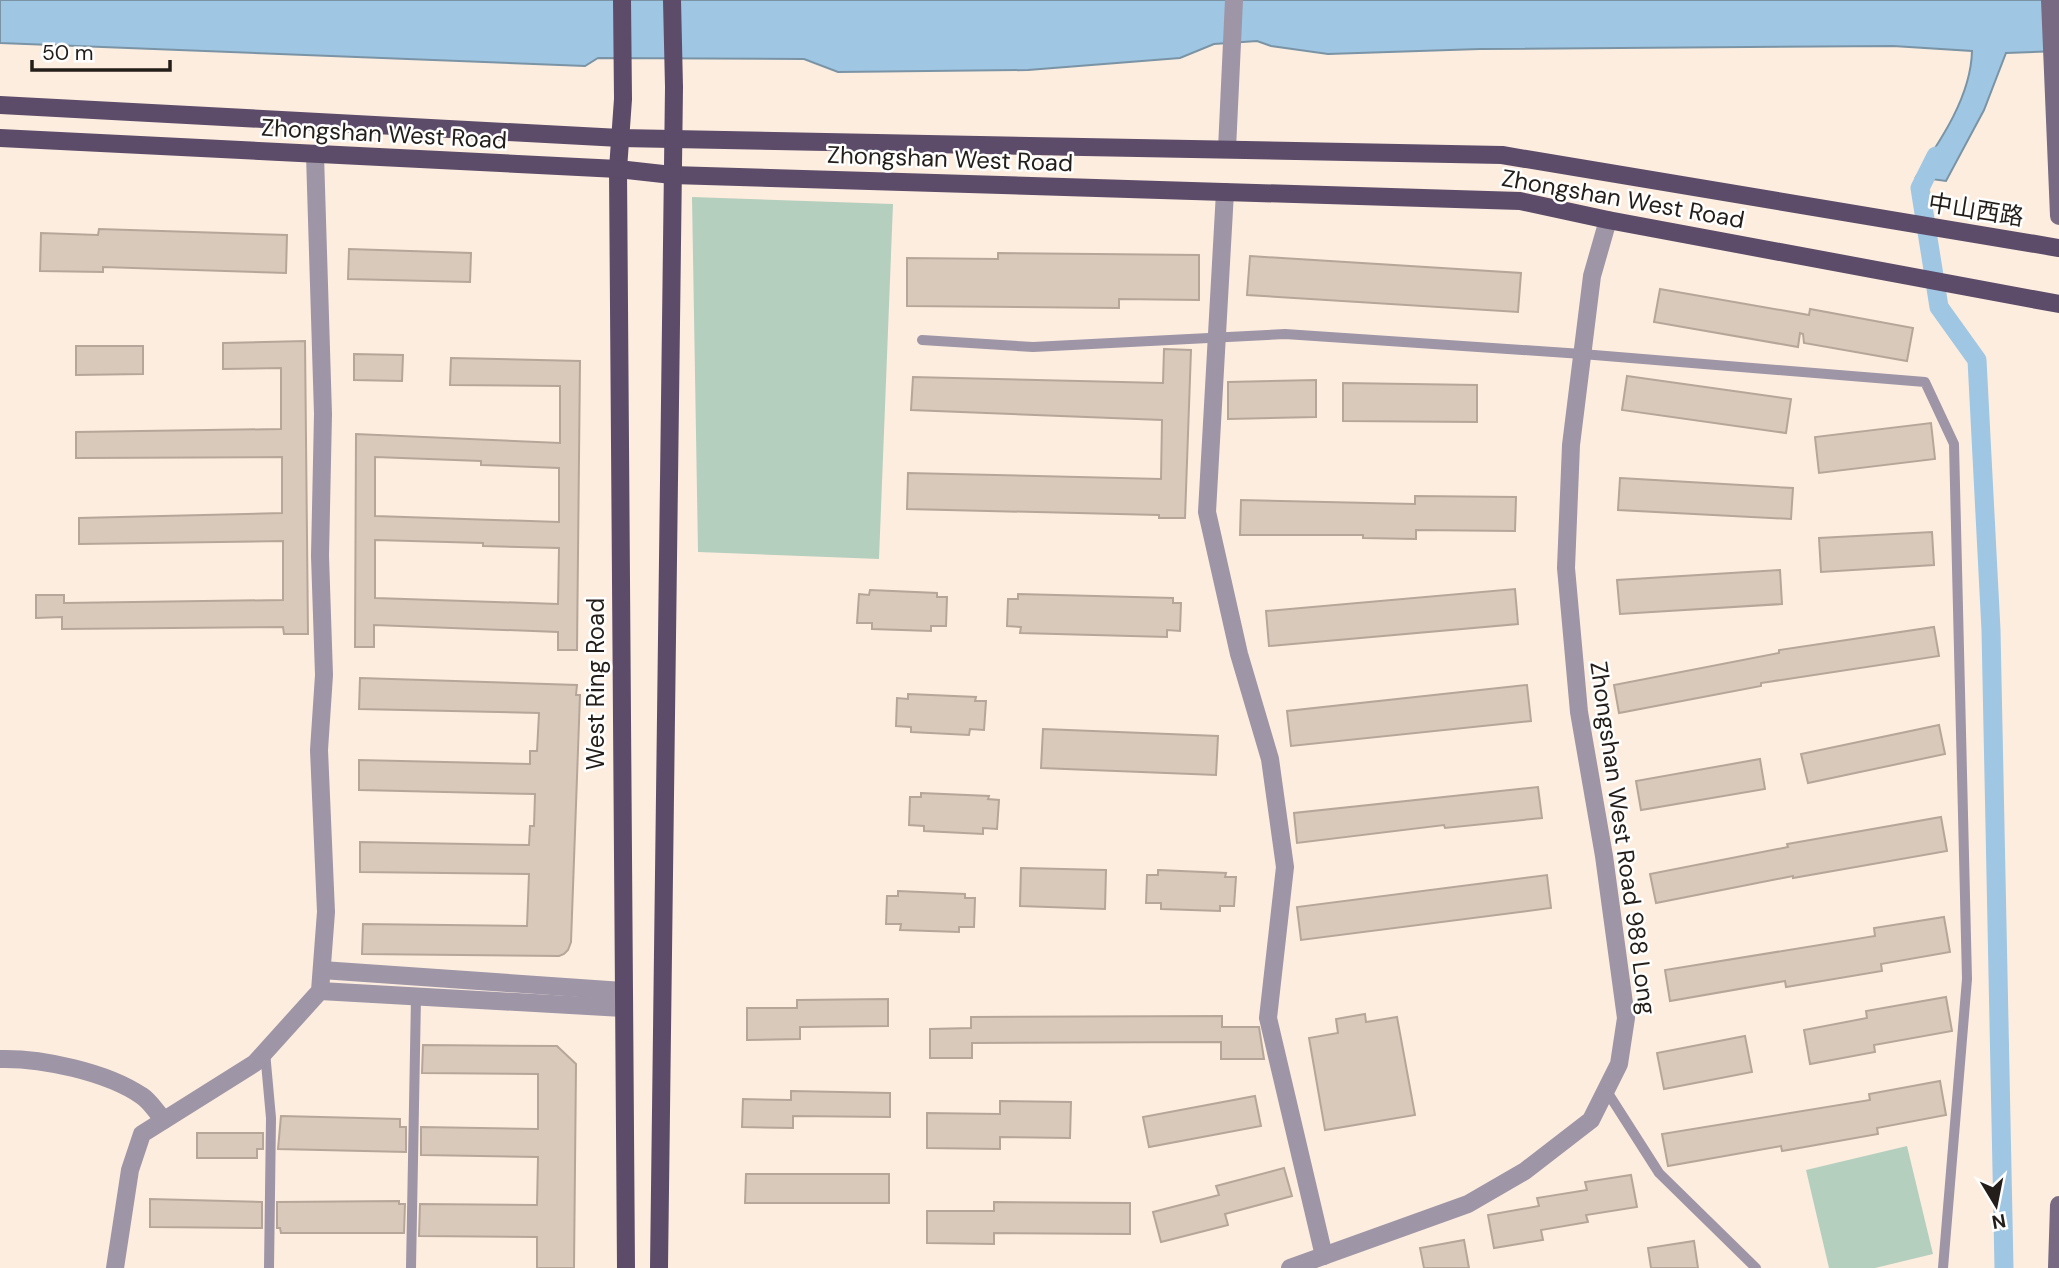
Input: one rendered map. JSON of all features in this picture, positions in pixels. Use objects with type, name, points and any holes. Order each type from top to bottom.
[{"type":"main road","name":"West Ring Road","points":[[622,0],[623,99],[618,169],[626,1268]]},
{"type":"main road","points":[[659,1268],[674,87],[672,0]]},
{"type":"main road","points":[[2050,0],[2059,216]]},
{"type":"main road","name":"Zhongshan West Road","points":[[0,105],[620,138],[1502,155],[1885,220]]},
{"type":"main road","name":"Zhongshan West Road","points":[[0,138],[618,169],[672,175],[1520,201],[1608,220],[2059,304]]},
{"type":"main road","name":"中山西路","points":[[1885,220],[2059,248]]},
{"type":"main road","points":[[2057,1268],[2059,1205]]},
{"type":"street","points":[[1227,149],[1234,0]]},
{"type":"street","points":[[115,1268],[130,1170],[142,1134],[255,1063],[320,991],[326,912],[319,750],[324,675],[320,556],[323,414],[315,155]]},
{"type":"street","points":[[1225,192],[1208,512],[1239,654],[1270,759],[1284,867],[1268,1018],[1324,1256]]},
{"type":"street","name":"Zhongshan West Road 988 Long","points":[[1290,1268],[1468,1204],[1525,1171],[1591,1120],[1619,1064],[1626,1018],[1604,856],[1578,712],[1566,568],[1571,444],[1592,276],[1608,220]]},
{"type":"street","points":[[322,970],[623,1000]]},
{"type":"street","points":[[320,991],[416,997],[623,1000]]},
{"type":"street","points":[[0,1059],[17,1059],[90,1071],[143,1096],[164,1120]]},
{"type":"lane","points":[[922,340],[1033,347],[1285,334],[1582,354],[1925,382],[1954,444],[1967,979],[1943,1268]]},
{"type":"lane","points":[[411,1268],[416,997]]},
{"type":"lane","points":[[265,1052],[271,1118],[269,1268]]},
{"type":"lane","points":[[1606,1090],[1659,1173],[1756,1268]]},
{"type":"green space","points":[[692,197],[893,204],[879,559],[698,552]]},
{"type":"green space","points":[[1907,1146],[1933,1254],[1875,1268],[1829,1268],[1806,1170]]},
{"type":"water","points":[[0,0],[2059,0],[2059,51],[2006,53],[1984,110],[1946,181],[1916,177],[1953,117],[1966,84],[1972,51],[1893,46],[1480,49],[1328,54],[1271,46],[1257,41],[1214,44],[1180,58],[1028,70],[838,72],[804,59],[598,58],[585,66],[0,43]]},
{"type":"building","points":[[99,229],[287,235],[286,273],[103,267],[103,272],[40,271],[41,233],[98,235]]},
{"type":"building","points":[[349,249],[471,253],[470,282],[348,279]]},
{"type":"building","points":[[998,253],[1199,255],[1199,300],[1119,299],[1119,308],[907,306],[907,258],[998,259]]},
{"type":"building","points":[[1250,256],[1521,273],[1518,312],[1247,295]]},
{"type":"building","points":[[1660,289],[1809,315],[1810,309],[1913,328],[1907,361],[1804,343],[1803,334],[1800,333],[1798,347],[1654,322]]},
{"type":"building","points":[[305,341],[308,634],[284,634],[283,627],[62,629],[62,617],[36,618],[36,595],[64,595],[64,603],[283,600],[283,541],[79,544],[79,518],[282,513],[282,457],[76,458],[76,432],[281,429],[281,368],[223,369],[223,343]]},
{"type":"building","points":[[76,346],[143,346],[143,374],[76,375]]},
{"type":"building","points":[[1164,349],[1191,350],[1185,518],[1159,518],[1159,515],[907,509],[908,473],[1161,479],[1162,420],[911,410],[913,377],[1163,383]]},
{"type":"building","points":[[354,354],[403,355],[402,381],[354,380]]},
{"type":"building","points":[[451,358],[580,361],[577,650],[558,650],[558,632],[374,625],[374,647],[355,647],[356,434],[560,443],[560,386],[450,385]],"holes":[[[375,457],[481,461],[481,465],[559,468],[559,522],[375,516]],[[375,540],[559,548],[558,604],[375,598]]]},
{"type":"building","points":[[1627,376],[1791,399],[1786,433],[1622,410]]},
{"type":"building","points":[[1316,380],[1316,417],[1228,419],[1228,382]]},
{"type":"building","points":[[1343,383],[1477,385],[1477,422],[1343,421]]},
{"type":"building","points":[[1931,423],[1935,459],[1819,473],[1815,437]]},
{"type":"building","points":[[1620,478],[1793,488],[1791,519],[1618,510]]},
{"type":"building","points":[[1415,496],[1516,497],[1515,531],[1416,530],[1416,539],[1363,538],[1363,535],[1240,535],[1241,500],[1415,504]]},
{"type":"building","points":[[1932,532],[1934,565],[1821,572],[1819,538]]},
{"type":"building","points":[[1780,570],[1782,604],[1620,614],[1617,580]]},
{"type":"building","points":[[1515,589],[1518,624],[1269,646],[1266,611]]},
{"type":"building","points":[[870,590],[937,593],[937,597],[947,597],[946,626],[931,626],[931,631],[872,629],[872,623],[857,623],[859,594],[869,595]]},
{"type":"building","points":[[1018,594],[1173,598],[1173,603],[1181,603],[1180,631],[1167,630],[1167,637],[1020,633],[1021,627],[1007,626],[1008,599],[1018,599]]},
{"type":"building","points":[[1934,627],[1939,656],[1761,683],[1761,686],[1619,713],[1614,685],[1779,653],[1779,650]]},
{"type":"building","points":[[360,678],[577,685],[576,695],[580,695],[571,942],[564,954],[362,954],[363,924],[527,926],[529,874],[360,872],[360,842],[529,845],[530,826],[534,826],[535,794],[359,790],[359,760],[530,764],[530,751],[537,751],[539,713],[359,709]]},
{"type":"building","points":[[1527,685],[1531,721],[1291,746],[1287,711]]},
{"type":"building","points":[[908,694],[976,697],[975,701],[986,701],[984,730],[970,729],[969,735],[911,732],[911,727],[896,726],[897,698],[908,699]]},
{"type":"building","points":[[1939,725],[1945,754],[1808,783],[1801,754]]},
{"type":"building","points":[[1043,729],[1218,736],[1216,775],[1041,768]]},
{"type":"building","points":[[1760,759],[1765,789],[1641,810],[1636,781]]},
{"type":"building","points":[[1538,787],[1542,818],[1445,828],[1444,825],[1297,843],[1294,813]]},
{"type":"building","points":[[921,793],[989,796],[988,799],[999,800],[997,829],[983,828],[983,834],[924,831],[924,826],[909,825],[910,797],[921,797]]},
{"type":"building","points":[[1941,817],[1947,851],[1793,876],[1656,903],[1650,874],[1788,847],[1787,844]]},
{"type":"building","points":[[1021,868],[1106,870],[1105,909],[1020,906]]},
{"type":"building","points":[[1158,870],[1226,873],[1225,877],[1236,877],[1234,906],[1220,906],[1220,911],[1161,909],[1161,903],[1146,903],[1147,875],[1158,875]]},
{"type":"building","points":[[1547,875],[1551,908],[1301,940],[1297,907]]},
{"type":"building","points":[[898,891],[965,894],[965,898],[975,898],[974,927],[959,927],[959,932],[900,930],[901,924],[886,924],[887,896],[898,896]]},
{"type":"building","points":[[1944,917],[1950,952],[1881,964],[1882,971],[1786,987],[1785,981],[1670,1001],[1665,970],[1875,936],[1874,928]]},
{"type":"building","points":[[1946,997],[1952,1031],[1874,1045],[1875,1052],[1810,1064],[1804,1030],[1867,1018],[1866,1011]]},
{"type":"building","points":[[888,999],[888,1026],[800,1027],[800,1039],[747,1040],[747,1008],[797,1008],[797,1000]]},
{"type":"building","points":[[1365,1014],[1366,1022],[1397,1017],[1415,1115],[1325,1130],[1309,1038],[1338,1033],[1336,1019]]},
{"type":"building","points":[[1222,1016],[1222,1027],[1259,1027],[1264,1059],[1221,1059],[1221,1042],[972,1043],[972,1058],[930,1058],[930,1029],[971,1028],[971,1017]]},
{"type":"building","points":[[1745,1036],[1752,1072],[1664,1089],[1657,1053]]},
{"type":"building","points":[[423,1045],[557,1046],[576,1064],[574,1268],[537,1268],[537,1237],[419,1236],[420,1204],[537,1205],[538,1157],[421,1155],[421,1127],[538,1129],[538,1074],[422,1073]]},
{"type":"building","points":[[1940,1081],[1946,1115],[1877,1128],[1878,1134],[1782,1151],[1781,1146],[1668,1166],[1662,1134],[1870,1100],[1869,1094]]},
{"type":"building","points":[[791,1091],[890,1093],[890,1117],[793,1116],[793,1128],[742,1127],[743,1099],[791,1100]]},
{"type":"building","points":[[1255,1096],[1261,1126],[1149,1147],[1143,1117]]},
{"type":"building","points":[[1000,1101],[1071,1102],[1070,1138],[1000,1137],[1000,1149],[927,1148],[927,1113],[1000,1114]]},
{"type":"building","points":[[281,1116],[400,1119],[400,1127],[406,1127],[406,1152],[278,1149]]},
{"type":"building","points":[[197,1133],[263,1133],[263,1149],[257,1149],[257,1158],[197,1158]]},
{"type":"building","points":[[1284,1168],[1292,1196],[1225,1214],[1228,1225],[1161,1242],[1153,1212],[1219,1195],[1216,1186]]},
{"type":"building","points":[[746,1174],[889,1174],[889,1203],[745,1203]]},
{"type":"building","points":[[1631,1175],[1637,1207],[1586,1215],[1588,1222],[1541,1230],[1543,1240],[1494,1248],[1488,1215],[1539,1206],[1537,1198],[1587,1190],[1585,1182]]},
{"type":"building","points":[[150,1199],[262,1202],[262,1228],[150,1227]]},
{"type":"building","points":[[399,1201],[399,1204],[405,1204],[404,1233],[281,1233],[280,1228],[277,1228],[277,1202]]},
{"type":"building","points":[[994,1202],[1130,1203],[1130,1234],[994,1233],[994,1244],[927,1243],[927,1211],[994,1211]]},
{"type":"building","points":[[1464,1240],[1469,1268],[1424,1268],[1420,1248]]},
{"type":"building","points":[[1694,1241],[1698,1268],[1651,1268],[1648,1248]]},
{"type":"waterway","points":[[1936,156],[1920,188],[1939,307],[1977,360],[1991,630],[2004,1268]]}]
